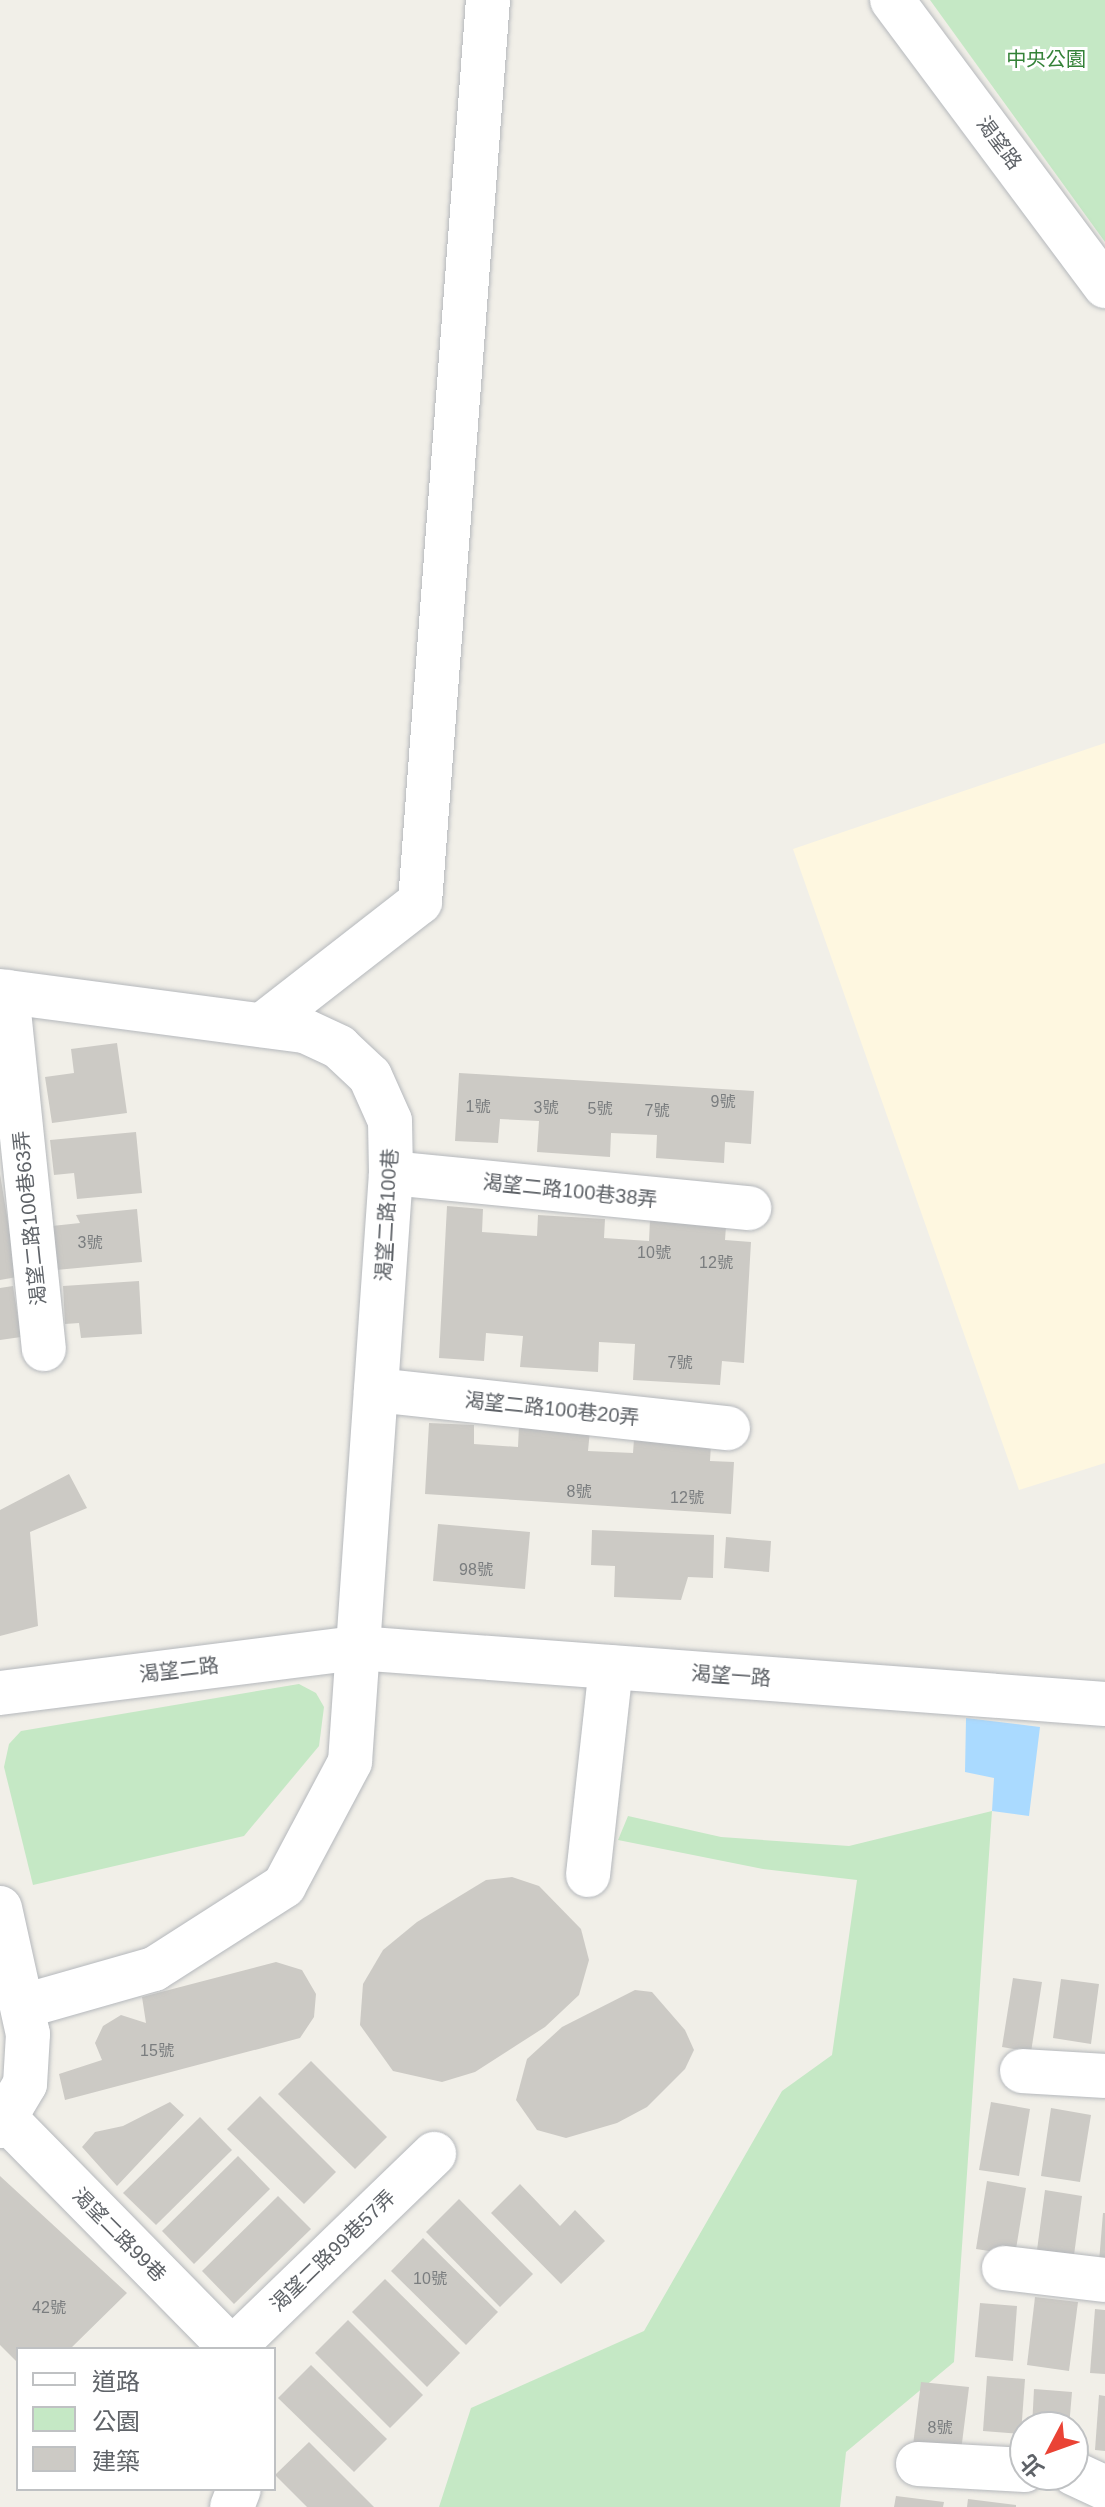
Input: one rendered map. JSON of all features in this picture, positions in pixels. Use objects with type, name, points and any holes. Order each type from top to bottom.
[{"type":"street","points":[[262,1025],[420,902],[488,0]]},
{"type":"street","name":"渴望路","points":[[892,0],[1105,286]]},
{"type":"street","name":"渴望二路100巷","points":[[3,992],[305,1031],[339,1047],[370,1076],[390,1121],[391,1173],[350,1762],[284,1886],[154,1969],[24,2006]]},
{"type":"street","name":"渴望二路100巷63弄","points":[[3,992],[44,1349]]},
{"type":"street","name":"渴望二路100巷38弄","points":[[391,1173],[749,1208]]},
{"type":"street","name":"渴望二路100巷20弄","points":[[376,1390],[728,1428]]},
{"type":"street","name":"渴望一路","points":[[357,1648],[1105,1704]]},
{"type":"street","name":"渴望二路","points":[[0,1693],[357,1648]]},
{"type":"street","points":[[588,1875],[611,1667]]},
{"type":"street","points":[[0,1908],[24,2006],[25,2084],[3,2123]]},
{"type":"street","points":[[1022,2071],[1105,2076]]},
{"type":"street","name":"渴望二路99巷","points":[[3,2123],[230,2347]]},
{"type":"street","name":"渴望二路99巷57弄","points":[[234,2347],[434,2154]]},
{"type":"street","points":[[1004,2268],[1105,2280]]},
{"type":"street","points":[[918,2464],[1009,2469]]},
{"type":"street","points":[[1083,2507],[1105,2490]]},
{"type":"shaded area","points":[[1105,743],[1105,1463],[1019,1490],[793,849]]},
{"type":"green space","name":"中央公園","points":[[930,0],[1105,0],[1105,242]]},
{"type":"green space","points":[[299,1684],[316,1693],[324,1707],[319,1746],[244,1836],[33,1885],[4,1767],[9,1744],[21,1731]]},
{"type":"green space","points":[[992,1811],[954,2362],[846,2452],[840,2507],[439,2507],[471,2408],[644,2331],[782,2091],[832,2055],[857,1880],[763,1869],[618,1840],[628,1816],[721,1837],[849,1846]]},
{"type":"water","points":[[966,1718],[1040,1727],[1029,1816],[992,1811],[994,1778],[965,1772]]},
{"type":"building","points":[[117,1043],[127,1113],[52,1123],[45,1077],[74,1073],[71,1049]]},
{"type":"building","points":[[459,1073],[754,1091],[751,1144],[725,1142],[724,1163],[656,1158],[657,1135],[611,1133],[610,1157],[537,1152],[539,1121],[500,1119],[498,1143],[455,1141]]},
{"type":"building","points":[[136,1132],[142,1193],[77,1199],[74,1173],[54,1175],[50,1140]]},
{"type":"building","points":[[0,1174],[17,1277],[0,1280]]},
{"type":"building","points":[[447,1206],[483,1209],[482,1232],[537,1236],[538,1215],[605,1219],[604,1238],[649,1241],[650,1220],[726,1226],[725,1240],[751,1242],[744,1363],[722,1361],[720,1385],[633,1380],[635,1344],[599,1342],[598,1372],[520,1367],[523,1336],[486,1333],[484,1361],[439,1358]]},
{"type":"building","points":[[137,1209],[142,1262],[56,1270],[52,1226],[80,1223],[76,1215]]},
{"type":"building","points":[[139,1281],[142,1334],[81,1338],[79,1323],[65,1324],[63,1286]]},
{"type":"building","points":[[13,1286],[21,1337],[0,1340],[0,1288]]},
{"type":"building","points":[[429,1423],[474,1425],[474,1444],[518,1447],[519,1425],[590,1430],[588,1451],[633,1453],[634,1439],[711,1444],[710,1461],[734,1462],[731,1514],[425,1494]]},
{"type":"building","points":[[69,1474],[87,1508],[30,1532],[38,1626],[0,1636],[0,1510]]},
{"type":"building","points":[[438,1524],[530,1532],[525,1589],[433,1581]]},
{"type":"building","points":[[592,1530],[714,1535],[713,1578],[688,1577],[681,1600],[614,1597],[615,1566],[591,1565]]},
{"type":"building","points":[[726,1537],[771,1541],[769,1572],[724,1568]]},
{"type":"building","points":[[512,1877],[539,1886],[581,1929],[589,1960],[579,1995],[545,2027],[475,2072],[442,2082],[393,2071],[360,2025],[363,1984],[383,1950],[417,1922],[486,1880]]},
{"type":"building","points":[[276,1962],[302,1970],[316,1994],[314,2017],[300,2038],[65,2100],[59,2074],[102,2060],[95,2043],[103,2026],[121,2015],[146,2023],[142,1997]]},
{"type":"building","points":[[1013,1978],[1042,1982],[1031,2052],[1002,2047]]},
{"type":"building","points":[[1061,1979],[1099,1984],[1091,2044],[1053,2038]]},
{"type":"building","points":[[635,1990],[652,1992],[685,2030],[694,2050],[685,2069],[647,2107],[617,2123],[566,2138],[537,2130],[516,2100],[527,2059],[562,2027]]},
{"type":"building","points":[[311,2061],[387,2137],[355,2169],[278,2094]]},
{"type":"building","points":[[260,2096],[336,2172],[304,2204],[227,2129]]},
{"type":"building","points":[[170,2102],[184,2115],[117,2186],[82,2147],[95,2132],[123,2126]]},
{"type":"building","points":[[991,2102],[1030,2109],[1019,2176],[979,2170]]},
{"type":"building","points":[[1051,2108],[1091,2115],[1080,2182],[1041,2176]]},
{"type":"building","points":[[200,2117],[232,2150],[156,2225],[123,2193]]},
{"type":"building","points":[[238,2156],[270,2189],[194,2264],[162,2231]]},
{"type":"building","points":[[0,2176],[127,2293],[72,2347],[16,2347],[16,2361],[0,2345]]},
{"type":"building","points":[[987,2181],[1026,2188],[1015,2255],[976,2249]]},
{"type":"building","points":[[520,2184],[560,2226],[575,2210],[605,2241],[561,2284],[491,2213]]},
{"type":"building","points":[[1045,2190],[1082,2196],[1074,2255],[1037,2250]]},
{"type":"building","points":[[278,2196],[311,2229],[234,2304],[202,2271]]},
{"type":"building","points":[[459,2199],[533,2274],[500,2307],[426,2232]]},
{"type":"building","points":[[1103,2213],[1105,2262],[1099,2262]]},
{"type":"building","points":[[423,2238],[498,2312],[466,2345],[391,2271]]},
{"type":"building","points":[[385,2279],[460,2353],[427,2387],[352,2312]]},
{"type":"building","points":[[1035,2297],[1078,2302],[1069,2371],[1027,2365]]},
{"type":"building","points":[[980,2303],[1017,2306],[1013,2361],[975,2357]]},
{"type":"building","points":[[1095,2309],[1105,2310],[1105,2374],[1090,2373]]},
{"type":"building","points":[[348,2320],[423,2395],[390,2428],[315,2353]]},
{"type":"building","points":[[311,2365],[387,2439],[354,2472],[278,2398]]},
{"type":"building","points":[[987,2376],[1025,2379],[1023,2411],[1009,2411],[1009,2433],[983,2431]]},
{"type":"building","points":[[921,2382],[969,2387],[961,2451],[913,2445]]},
{"type":"building","points":[[1034,2389],[1072,2392],[1070,2411],[1033,2411]]},
{"type":"building","points":[[1099,2395],[1105,2396],[1105,2451],[1095,2450]]},
{"type":"building","points":[[309,2442],[374,2507],[307,2507],[276,2474]]},
{"type":"building","points":[[896,2496],[944,2502],[943,2507],[894,2507]]},
{"type":"building","points":[[968,2499],[1016,2505],[1016,2507],[967,2507]]}]
